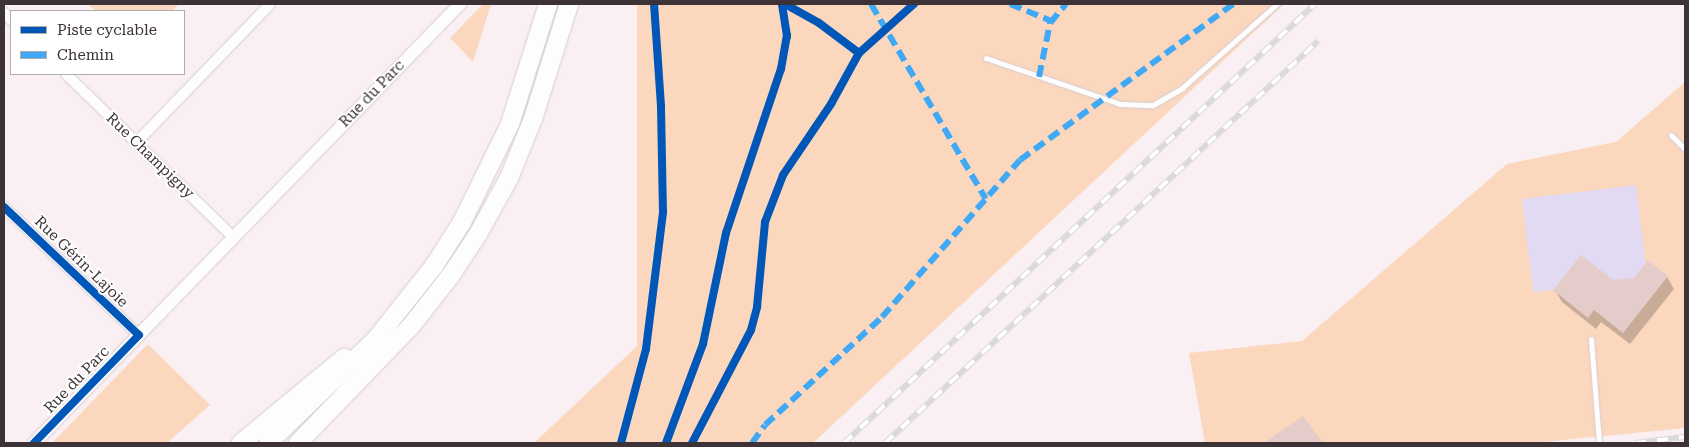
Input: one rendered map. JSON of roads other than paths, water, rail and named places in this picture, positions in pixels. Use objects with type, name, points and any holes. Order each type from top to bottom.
[{"type":"highway","points":[[268,443],[337,379],[399,313],[462,222],[492,166],[518,101],[548,4]]},
{"type":"highway","points":[[300,442],[411,326],[452,275],[478,234],[509,178],[530,126],[569,4]]},
{"type":"highway","points":[[241,443],[399,313]]},
{"type":"street","points":[[136,143],[270,4]]},
{"type":"street","name":"Rue du Parc","points":[[34,443],[460,4]]},
{"type":"street","name":"Rue Champigny","points":[[67,75],[234,238]]},
{"type":"street","name":"Rue Gérin-Lajoie","points":[[4,207],[139,335]]},
{"type":"lane","points":[[986,58],[1112,102],[1153,105],[1168,99],[1182,88],[1277,4]]},
{"type":"lane","points":[[1671,135],[1685,149]]},
{"type":"lane","points":[[1591,339],[1599,443]]},
{"type":"railway","points":[[844,443],[1315,4]]},
{"type":"railway","points":[[885,443],[1318,41]]},
{"type":"railway","points":[[1635,443],[1685,437]]}]
